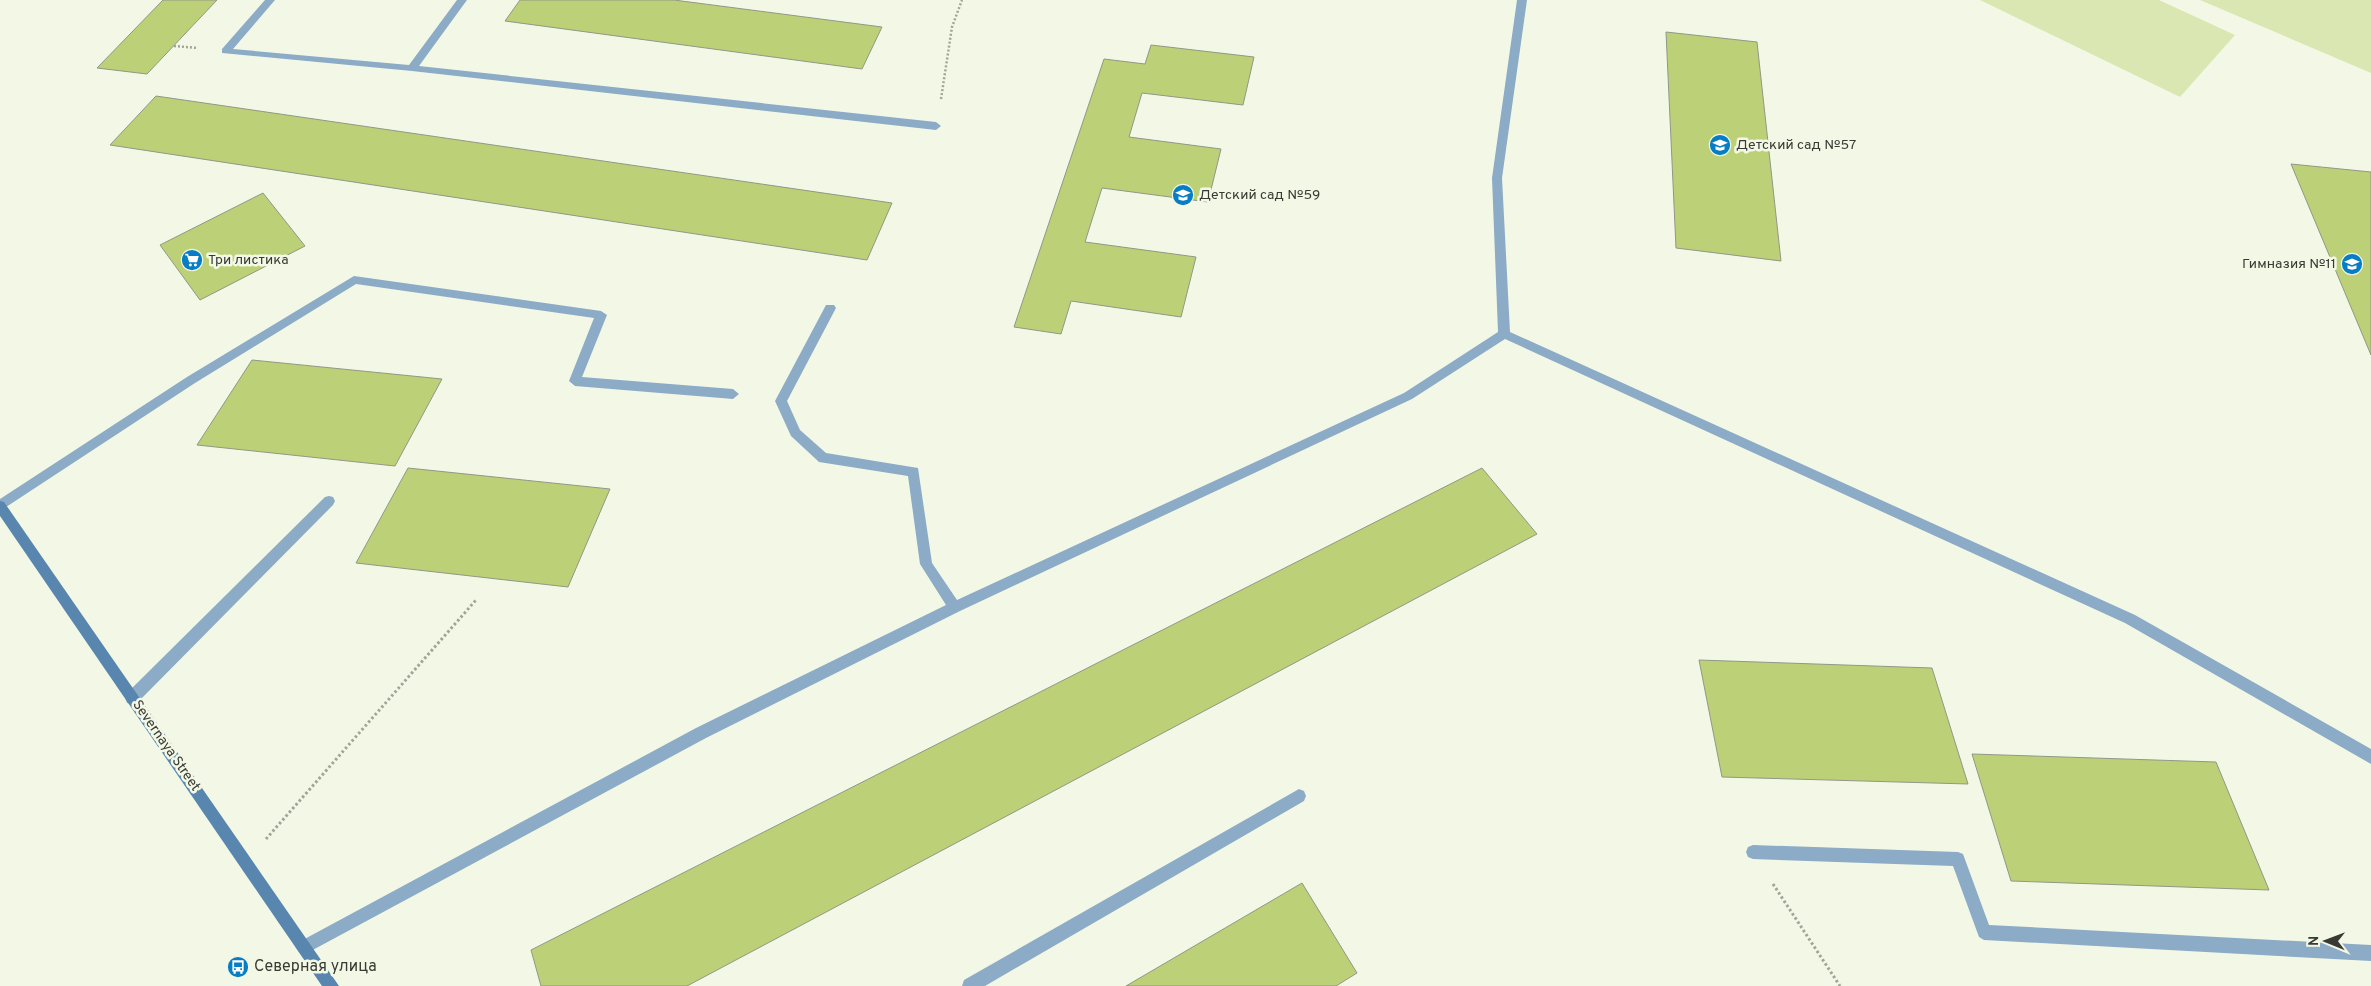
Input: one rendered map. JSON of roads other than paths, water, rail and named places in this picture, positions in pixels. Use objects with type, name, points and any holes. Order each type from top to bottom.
[{"type":"street","name":"Severnaya Street","points":[[0,506],[331,986]]},
{"type":"lane","points":[[270,0],[225,51],[412,68],[936,126]]},
{"type":"lane","points":[[412,68],[462,0]]},
{"type":"lane","points":[[1504,334],[1497,178],[1522,0]]},
{"type":"lane","points":[[0,506],[191,380],[354,280],[600,315],[575,381],[733,394]]},
{"type":"lane","points":[[830,308],[781,401],[795,434],[823,458],[914,472],[926,564],[955,607]]},
{"type":"lane","points":[[304,947],[701,733],[955,607],[1408,396],[1504,334]]},
{"type":"lane","points":[[1504,334],[2130,619],[2371,757]]},
{"type":"lane","points":[[132,698],[329,501]]},
{"type":"lane","points":[[970,986],[1299,796]]},
{"type":"lane","points":[[1752,852],[1958,858],[1984,932],[2371,953]]},
{"type":"place","name":"Детский сад №57","points":[[1720,145]]},
{"type":"place","name":"Детский сад №59","points":[[1183,195]]},
{"type":"place","name":"Три листика","points":[[192,260]]},
{"type":"place","name":"Гимназия №11","points":[[2352,264]]},
{"type":"place","name":"Северная улица","points":[[238,967]]}]
